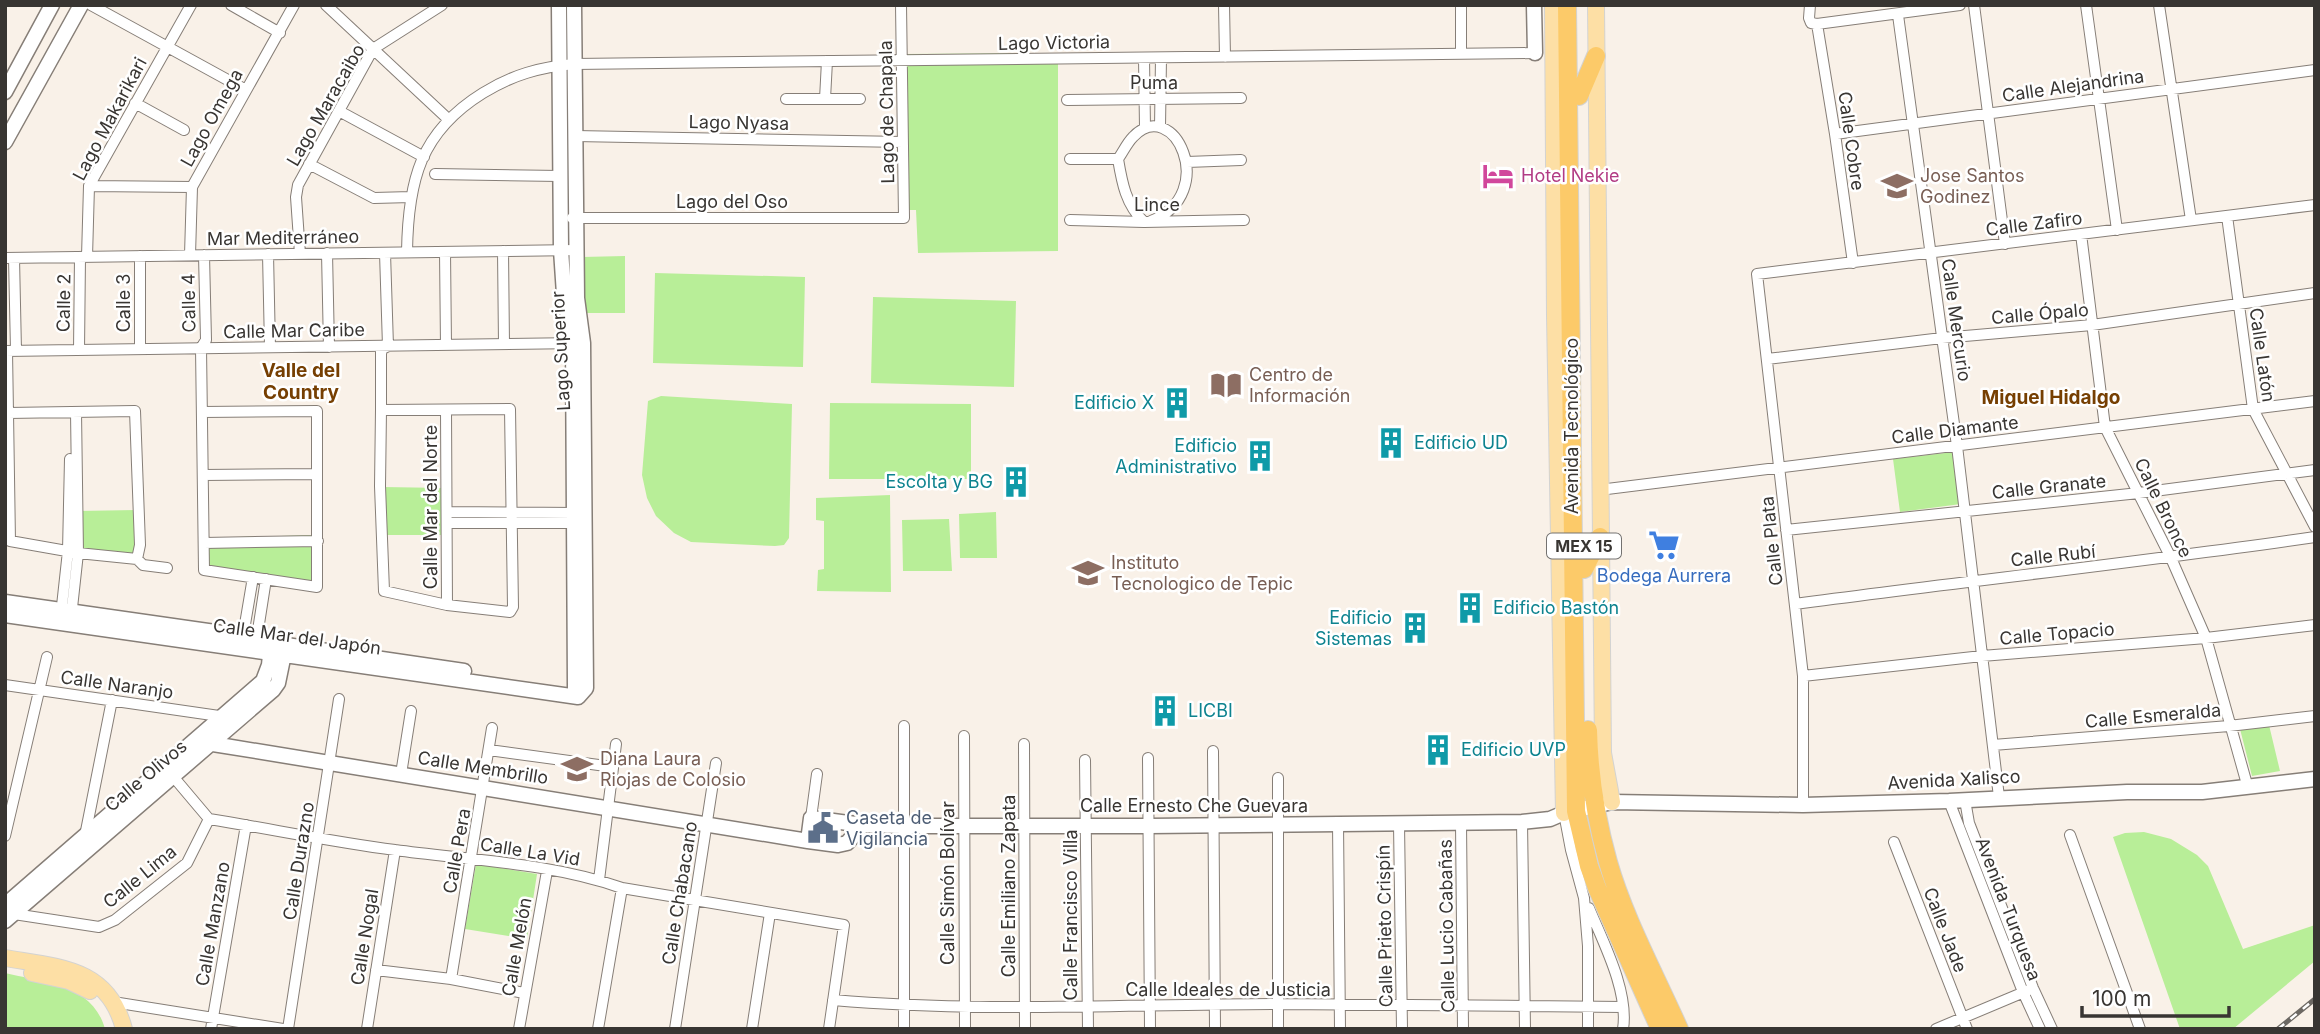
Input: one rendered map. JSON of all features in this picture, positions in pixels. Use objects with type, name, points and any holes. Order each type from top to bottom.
[{"type":"highway","name":"Avenida Tecnológico","points":[[1566,6],[1579,96],[1588,756],[1604,804],[1602,835],[1619,892],[1679,1029]]},
{"type":"highway","name":"Avenida Tecnológico","points":[[1566,6],[1572,436],[1570,812],[1597,888],[1660,1029]]},
{"type":"highway","points":[[1579,96],[1596,56]]},
{"type":"highway","points":[[1557,403],[1572,436]]},
{"type":"highway","points":[[1584,569],[1600,537]]},
{"type":"main road","name":"Avenida Tecnológico","points":[[1596,5],[1604,804]]},
{"type":"main road","name":"Avenida Tecnológico","points":[[1566,6],[1557,403],[1570,812]]},
{"type":"main road","points":[[5,958],[71,970],[91,979],[113,1002],[124,1029]]},
{"type":"main road","points":[[5,968],[69,981],[86,989],[101,1000],[114,1029]]},
{"type":"street","points":[[5,92],[52,5]]},
{"type":"street","points":[[5,142],[81,5]]},
{"type":"street","points":[[92,5],[246,90]]},
{"type":"street","name":"Lago Makarikari","points":[[84,257],[89,186],[191,5]]},
{"type":"street","points":[[231,5],[280,33]]},
{"type":"street","name":"Lago Omega","points":[[190,255],[192,187],[294,5]]},
{"type":"street","points":[[326,5],[448,118],[424,157],[411,197],[407,252]]},
{"type":"street","name":"Lago Maracaibo","points":[[300,254],[296,197],[298,185],[373,49],[442,5]]},
{"type":"street","name":"Lago Superior","points":[[559,5],[575,136],[576,218],[564,294],[578,343],[581,690]]},
{"type":"street","name":"Lago Superior","points":[[569,250],[561,218],[560,176],[566,65],[574,5]]},
{"type":"street","name":"Lago de Chapala","points":[[901,5],[904,218]]},
{"type":"street","points":[[1224,5],[1225,57]]},
{"type":"street","points":[[1461,5],[1461,54]]},
{"type":"street","points":[[1534,5],[1535,53]]},
{"type":"street","name":"Calle Cobre","points":[[1810,5],[1809,18],[1811,23],[1817,24],[1853,263]]},
{"type":"street","points":[[1817,24],[1961,5]]},
{"type":"street","points":[[1974,5],[2005,244]]},
{"type":"street","points":[[2087,5],[2117,230]]},
{"type":"street","points":[[2159,5],[2191,220]]},
{"type":"street","name":"Calle Mercurio","points":[[1898,15],[1957,446],[1999,797]]},
{"type":"street","name":"Lago Victoria","points":[[448,118],[501,82],[521,74],[566,65],[1535,53]]},
{"type":"street","points":[[1144,58],[1145,128]]},
{"type":"street","points":[[1160,127],[1161,58]]},
{"type":"street","points":[[825,99],[827,61]]},
{"type":"street","name":"Calle Alejandrina","points":[[1835,134],[2315,70]]},
{"type":"street","points":[[786,99],[860,99]]},
{"type":"street","name":"Puma","points":[[1067,100],[1241,99]]},
{"type":"street","points":[[135,103],[184,130]]},
{"type":"street","points":[[338,111],[424,157]]},
{"type":"street","points":[[1160,127],[1167,129],[1176,138],[1187,162],[1183,193],[1164,216],[1144,220],[1129,203],[1122,184],[1118,159],[1133,136],[1145,128],[1160,127]]},
{"type":"street","name":"Lago Nyasa","points":[[575,136],[903,142]]},
{"type":"street","points":[[1070,159],[1118,159]]},
{"type":"street","points":[[1187,162],[1241,160]]},
{"type":"street","points":[[309,164],[374,198],[411,197]]},
{"type":"street","points":[[435,174],[560,176]]},
{"type":"street","points":[[89,186],[192,187]]},
{"type":"street","name":"Calle Zafiro","points":[[1757,274],[2315,205]]},
{"type":"street","name":"Calle Latón","points":[[2227,216],[2253,409],[2315,527]]},
{"type":"street","name":"Lago del Oso","points":[[561,218],[904,218]]},
{"type":"street","name":"Lince","points":[[1070,220],[1244,220]]},
{"type":"street","name":"Calle Bronce","points":[[2081,234],[2105,427],[2171,558],[2206,638],[2248,788]]},
{"type":"street","name":"Mar Mediterráneo","points":[[10,258],[569,250]]},
{"type":"street","points":[[503,251],[504,344]]},
{"type":"street","points":[[445,252],[446,345]]},
{"type":"street","points":[[327,253],[329,346]]},
{"type":"street","points":[[381,410],[510,409],[513,607],[510,611],[447,605],[384,591],[380,486],[381,350],[387,346],[385,253]]},
{"type":"street","points":[[268,254],[270,347]]},
{"type":"street","name":"Calle 4","points":[[204,255],[206,340],[201,348],[204,570],[253,577]]},
{"type":"street","name":"Calle 3","points":[[140,256],[141,349]]},
{"type":"street","name":"Calle 2","points":[[79,350],[84,257]]},
{"type":"street","points":[[10,258],[10,541],[137,559],[143,565],[167,568]]},
{"type":"street","name":"Calle Plata","points":[[1757,274],[1803,676],[1803,805]]},
{"type":"street","name":"Calle Ópalo","points":[[1767,359],[1942,338],[2092,325],[2315,293]]},
{"type":"street","name":"Calle Mar Caribe","points":[[10,351],[578,343]]},
{"type":"street","name":"Calle Diamante","points":[[1599,490],[2315,401]]},
{"type":"street","name":"Calle Mar del Norte","points":[[446,410],[447,605]]},
{"type":"street","points":[[8,413],[135,411],[140,545],[137,559]]},
{"type":"street","points":[[202,412],[317,411],[317,587],[253,577],[249,643]]},
{"type":"street","points":[[66,618],[73,552],[73,412]]},
{"type":"street","name":"Calle Granate","points":[[1786,530],[2139,493],[2315,470]]},
{"type":"street","points":[[203,475],[317,474]]},
{"type":"street","points":[[447,518],[580,518]]},
{"type":"street","name":"Calle Rubí","points":[[1794,604],[1973,580],[2171,558],[2315,537]]},
{"type":"street","points":[[204,543],[318,541]]},
{"type":"street","points":[[249,643],[266,579]]},
{"type":"street","name":"Calle Mar del Japón","points":[[5,601],[66,618]]},
{"type":"street","name":"Calle Mar del Japón","points":[[5,615],[66,618],[249,643],[578,697],[581,690]]},
{"type":"street","name":"Calle Topacio","points":[[1803,676],[1982,656],[2206,638],[2315,625]]},
{"type":"street","name":"Calle Olivos","points":[[8,913],[230,719],[264,681],[278,648]]},
{"type":"street","points":[[5,836],[47,657]]},
{"type":"street","name":"Calle Naranjo","points":[[5,685],[230,719]]},
{"type":"street","name":"Calle Durazno","points":[[288,1029],[339,699]]},
{"type":"street","points":[[85,836],[112,700]]},
{"type":"street","points":[[401,774],[411,712]]},
{"type":"street","name":"Calle Esmeralda","points":[[1993,745],[2229,726],[2315,716]]},
{"type":"street","points":[[904,726],[904,1029]]},
{"type":"street","name":"Calle Pera","points":[[451,979],[492,728]]},
{"type":"street","name":"Calle Simón Bolívar","points":[[964,736],[965,1029]]},
{"type":"street","name":"Calle Membrillo","points":[[209,738],[329,763],[808,841],[847,843],[863,825]]},
{"type":"street","points":[[599,880],[616,744]]},
{"type":"street","name":"Calle Emiliano Zapata","points":[[1024,744],[1025,1029]]},
{"type":"street","points":[[489,750],[613,767]]},
{"type":"street","points":[[1213,751],[1215,1029]]},
{"type":"street","points":[[1148,758],[1150,1029]]},
{"type":"street","name":"Calle Francisco Villa","points":[[1085,760],[1088,1029]]},
{"type":"street","name":"Calle Chabacano","points":[[675,1029],[716,763]]},
{"type":"street","points":[[169,772],[209,819]]},
{"type":"street","name":"Calle Olivos","points":[[8,913],[85,836],[169,772]]},
{"type":"street","points":[[808,841],[817,774]]},
{"type":"street","points":[[1278,778],[1278,1029]]},
{"type":"street","name":"Avenida Xalisco","points":[[1570,812],[1604,804],[1803,805],[2127,792],[2202,792],[2315,779]]},
{"type":"street","name":"Avenida Turquesa","points":[[1965,800],[1969,823],[2040,1029]]},
{"type":"street","name":"Avenida Turquesa","points":[[1948,801],[2028,990],[2052,1029]]},
{"type":"street","points":[[1570,812],[1570,850],[1584,898],[1620,990],[1623,1029]]},
{"type":"street","name":"Calle Ernesto Che Guevara","points":[[811,817],[863,825],[903,826],[1213,826],[1522,822],[1550,819],[1570,812]]},
{"type":"street","name":"Calle La Vid","points":[[209,819],[394,850],[471,858],[599,880],[622,888],[844,925],[833,1000]]},
{"type":"street","name":"Calle Lima","points":[[8,913],[99,926],[115,920],[187,863],[209,819]]},
{"type":"street","points":[[1522,822],[1525,1029]]},
{"type":"street","points":[[1338,823],[1340,1029]]},
{"type":"street","name":"Calle Lucio Cabañas","points":[[1461,823],[1463,1029]]},
{"type":"street","name":"Calle Prieto Crispín","points":[[1399,824],[1402,1029]]},
{"type":"street","name":"Calle Manzano","points":[[211,1029],[246,825]]},
{"type":"street","points":[[2070,835],[2140,1029]]},
{"type":"street","name":"Calle Jade","points":[[1894,842],[1967,1029]]},
{"type":"street","name":"Calle Nogal","points":[[367,1029],[394,850]]},
{"type":"street","name":"Calle Melón","points":[[519,1029],[547,871]]},
{"type":"street","points":[[598,1029],[622,888]]},
{"type":"street","points":[[1584,898],[1588,946],[1588,1029]]},
{"type":"street","points":[[752,1029],[770,913]]},
{"type":"street","points":[[376,970],[451,979],[524,993]]},
{"type":"street","points":[[1936,1029],[2028,990]]},
{"type":"street","points":[[829,1029],[833,1000]]},
{"type":"street","name":"Calle Ideales de Justicia","points":[[833,1000],[904,1006],[965,1007],[1278,1004],[1623,1007]]},
{"type":"street","points":[[113,1002],[283,1029]]},
{"type":"green space","points":[[1058,53],[1058,251],[918,253],[916,210],[906,210],[904,54]]},
{"type":"green space","points":[[625,256],[625,313],[585,313],[582,257]]},
{"type":"green space","points":[[655,273],[805,277],[803,367],[653,363]]},
{"type":"green space","points":[[873,297],[1016,301],[1014,387],[871,383]]},
{"type":"green space","points":[[661,396],[792,404],[789,538],[784,545],[691,542],[674,533],[656,516],[647,498],[642,475],[648,401]]},
{"type":"green space","points":[[830,403],[971,404],[971,479],[829,479]]},
{"type":"green space","points":[[1954,452],[1961,504],[1900,512],[1893,459]]},
{"type":"green space","points":[[383,487],[445,488],[446,535],[384,535]]},
{"type":"green space","points":[[890,495],[891,592],[817,591],[818,570],[824,569],[824,521],[816,520],[816,498]]},
{"type":"green space","points":[[136,510],[134,555],[78,548],[77,511]]},
{"type":"green space","points":[[996,512],[997,558],[960,558],[959,514]]},
{"type":"green space","points":[[949,519],[952,571],[903,571],[902,520]]},
{"type":"green space","points":[[317,535],[318,582],[203,566],[203,538]]},
{"type":"green space","points":[[2269,725],[2280,771],[2252,776],[2240,729]]},
{"type":"green space","points":[[2144,832],[2171,839],[2197,855],[2208,866],[2243,949],[2315,925],[2315,961],[2233,1029],[2180,1029],[2113,837]]},
{"type":"green space","points":[[476,864],[537,874],[527,939],[465,929]]},
{"type":"green space","points":[[5,973],[50,983],[78,994],[99,1014],[105,1029],[5,1029]]},
{"type":"railway","points":[[2278,1029],[2315,999]]},
{"type":"place","name":"Hotel Nekie","points":[[1498,176]]},
{"type":"place","name":"Jose Santos Godinez","points":[[1897,186]]},
{"type":"place","name":"Centro de Información","points":[[1226,385]]},
{"type":"place","name":"Edificio X","points":[[1177,403]]},
{"type":"place","name":"Edificio UD","points":[[1391,443]]},
{"type":"place","name":"Edificio Administrativo","points":[[1260,456]]},
{"type":"place","name":"Escolta y BG","points":[[1016,482]]},
{"type":"place","name":"Bodega Aurrera","points":[[1664,545]]},
{"type":"place","name":"Instituto Tecnologico de Tepic","points":[[1088,573]]},
{"type":"place","name":"Edificio Bastón","points":[[1470,608]]},
{"type":"place","name":"Edificio Sistemas","points":[[1415,628]]},
{"type":"place","name":"LICBI","points":[[1165,711]]},
{"type":"place","name":"Edificio UVP","points":[[1438,750]]},
{"type":"place","name":"Diana Laura Riojas de Colosio","points":[[577,769]]},
{"type":"place","name":"Caseta de Vigilancia","points":[[823,828]]},
{"type":"district","name":"Valle del Country","points":[[301,381]]},
{"type":"district","name":"Miguel Hidalgo","points":[[2051,397]]}]
